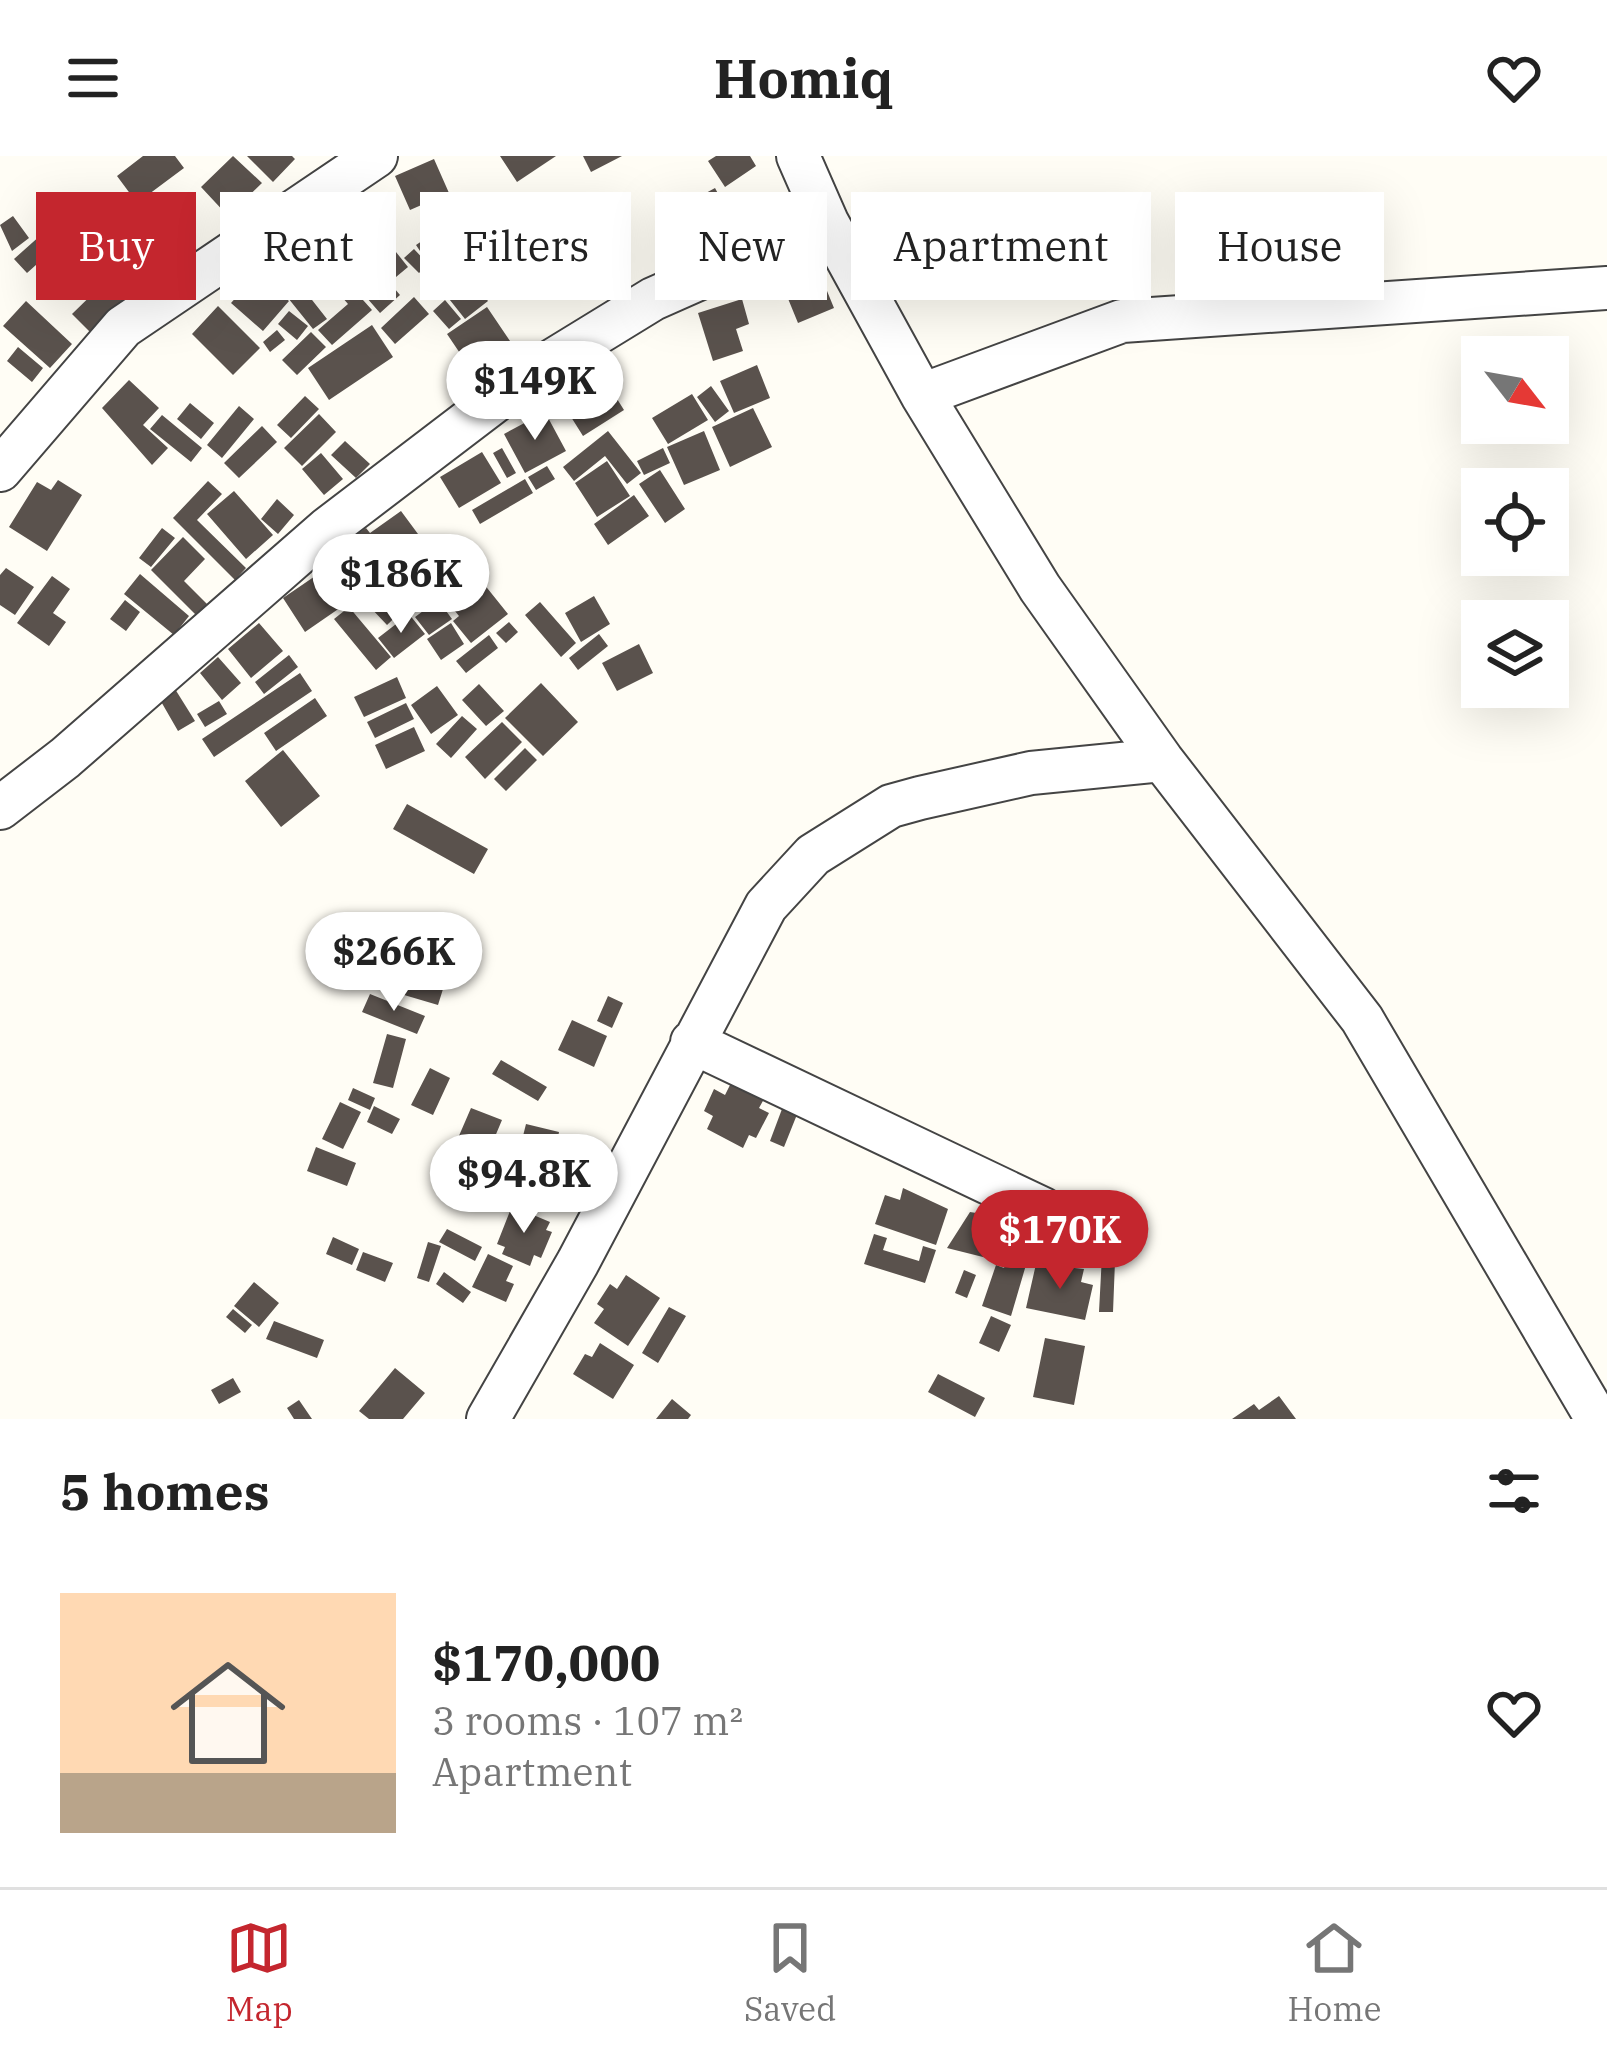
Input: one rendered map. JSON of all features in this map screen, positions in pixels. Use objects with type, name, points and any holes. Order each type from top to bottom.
[{"type":"street","points":[[0,470],[123,327],[376,156]]},
{"type":"street","points":[[798,156],[814,192]]},
{"type":"street","points":[[827,223],[922,395],[1040,588],[1162,760],[1362,1019],[1597,1419]]},
{"type":"street","points":[[922,395],[1122,321],[1607,289]]},
{"type":"street","points":[[0,808],[65,758],[326,529],[529,375],[655,298]]},
{"type":"street","points":[[488,1419],[578,1262],[766,906],[813,855],[892,806],[1031,773],[1162,760]]},
{"type":"street","points":[[692,1042],[1042,1208]]},
{"type":"building","points":[[143,156],[175,156],[184,168],[152,192],[129,192],[117,176]]},
{"type":"building","points":[[233,156],[262,183],[253,192],[220,192],[220,207],[201,187]]},
{"type":"building","points":[[247,156],[292,156],[295,159],[273,182]]},
{"type":"building","points":[[500,156],[556,156],[517,182]]},
{"type":"building","points":[[583,156],[622,156],[591,172]]},
{"type":"building","points":[[716,156],[750,156],[756,166],[725,187],[708,161]]},
{"type":"building","points":[[434,159],[449,192],[420,192],[420,206],[410,210],[395,176]]},
{"type":"building","points":[[13,216],[29,238],[12,251],[0,225]]},
{"type":"building","points":[[36,239],[36,265],[27,273],[14,259]]},
{"type":"building","points":[[414,249],[420,255],[420,272],[419,273],[404,258]]},
{"type":"building","points":[[396,252],[408,267],[396,277]]},
{"type":"building","points":[[827,291],[834,308],[798,323],[789,300],[827,300]]},
{"type":"building","points":[[414,297],[429,314],[395,344],[381,328]]},
{"type":"building","points":[[86,300],[135,300],[96,338],[72,314]]},
{"type":"building","points":[[234,300],[289,301],[263,331],[231,303]]},
{"type":"building","points":[[290,300],[312,300],[327,319],[313,329]]},
{"type":"building","points":[[345,300],[363,300],[372,310],[332,345],[318,330],[348,304]]},
{"type":"building","points":[[369,300],[394,300],[380,313]]},
{"type":"building","points":[[445,300],[461,319],[449,329],[433,311]]},
{"type":"building","points":[[450,300],[487,300],[488,301],[465,319]]},
{"type":"building","points":[[742,300],[749,324],[736,329],[743,351],[713,361],[698,313]]},
{"type":"building","points":[[26,301],[72,344],[50,368],[3,326]]},
{"type":"building","points":[[218,306],[260,348],[233,375],[192,334]]},
{"type":"building","points":[[487,307],[512,344],[472,371],[447,334]]},
{"type":"building","points":[[289,311],[308,326],[297,340],[278,324]]},
{"type":"building","points":[[372,325],[393,357],[329,400],[308,368]]},
{"type":"building","points":[[277,330],[285,340],[270,352],[263,342]]},
{"type":"building","points":[[311,332],[326,347],[297,375],[282,360]]},
{"type":"building","points":[[18,347],[43,368],[32,382],[7,361]]},
{"type":"building","points":[[757,365],[770,398],[734,413],[720,381]]},
{"type":"building","points":[[602,375],[624,410],[583,436],[561,401]]},
{"type":"building","points":[[129,380],[159,408],[143,425],[168,448],[152,465],[102,408]]},
{"type":"building","points":[[711,386],[729,411],[715,422],[697,397]]},
{"type":"building","points":[[692,394],[708,420],[668,444],[652,418]]},
{"type":"building","points":[[305,396],[319,409],[291,438],[277,425]]},
{"type":"building","points":[[190,403],[214,423],[201,439],[177,419]]},
{"type":"building","points":[[239,406],[254,419],[222,458],[207,445]]},
{"type":"building","points":[[753,408],[772,447],[730,467],[712,427]]},
{"type":"building","points":[[545,412],[566,451],[525,473],[504,434]]},
{"type":"building","points":[[319,414],[336,432],[302,466],[284,448]]},
{"type":"building","points":[[162,415],[202,448],[191,462],[150,429]]},
{"type":"building","points":[[262,426],[277,442],[239,478],[224,463]]},
{"type":"building","points":[[608,431],[641,473],[627,484],[605,456],[574,481],[563,467]]},
{"type":"building","points":[[704,431],[720,470],[684,485],[667,447]]},
{"type":"building","points":[[345,441],[370,464],[356,478],[331,455]]},
{"type":"building","points":[[502,448],[516,473],[507,478],[493,453]]},
{"type":"building","points":[[663,448],[670,463],[644,475],[637,461]]},
{"type":"building","points":[[482,452],[501,483],[459,508],[440,477]]},
{"type":"building","points":[[321,453],[343,479],[324,495],[302,469]]},
{"type":"building","points":[[607,461],[630,496],[597,517],[575,483]]},
{"type":"building","points":[[547,466],[555,479],[536,490],[528,477]]},
{"type":"building","points":[[660,470],[685,509],[665,523],[639,484]]},
{"type":"building","points":[[525,479],[533,493],[480,524],[472,510]]},
{"type":"building","points":[[58,480],[82,495],[47,551],[9,527],[37,482],[51,490]]},
{"type":"building","points":[[208,481],[222,494],[197,520],[246,568],[235,580],[173,518]]},
{"type":"building","points":[[234,491],[273,535],[246,559],[207,514]]},
{"type":"building","points":[[634,495],[649,516],[608,545],[594,524]]},
{"type":"building","points":[[277,499],[294,515],[278,534],[261,519]]},
{"type":"building","points":[[401,511],[418,534],[371,569],[350,539],[366,528],[370,533]]},
{"type":"building","points":[[162,528],[175,538],[151,567],[139,558]]},
{"type":"building","points":[[340,531],[371,571],[349,588],[319,547]]},
{"type":"building","points":[[183,537],[205,559],[184,581],[210,607],[199,618],[151,570]]},
{"type":"building","points":[[451,543],[508,614],[471,643],[453,621],[459,616],[420,568]]},
{"type":"building","points":[[6,568],[34,587],[15,615],[0,605],[0,575]]},
{"type":"building","points":[[324,570],[347,603],[305,632],[283,598]]},
{"type":"building","points":[[416,570],[432,590],[413,605],[397,584]]},
{"type":"building","points":[[140,574],[189,616],[174,635],[124,594]]},
{"type":"building","points":[[52,576],[70,589],[53,613],[66,622],[49,646],[17,623]]},
{"type":"building","points":[[392,585],[409,604],[387,625],[369,606]]},
{"type":"building","points":[[594,596],[610,624],[581,642],[565,613]]},
{"type":"building","points":[[125,600],[140,612],[126,631],[110,619]]},
{"type":"building","points":[[438,600],[452,619],[429,635],[415,617]]},
{"type":"building","points":[[540,602],[576,643],[561,657],[525,615]]},
{"type":"building","points":[[349,607],[391,657],[376,670],[334,619]]},
{"type":"building","points":[[409,614],[425,634],[394,658],[378,638]]},
{"type":"building","points":[[509,622],[518,632],[506,643],[496,633]]},
{"type":"building","points":[[259,623],[283,651],[251,678],[228,649]]},
{"type":"building","points":[[451,623],[464,644],[441,660],[427,639]]},
{"type":"building","points":[[599,634],[608,646],[578,670],[569,658]]},
{"type":"building","points":[[489,635],[498,648],[466,673],[456,661]]},
{"type":"building","points":[[639,644],[653,673],[617,691],[602,663]]},
{"type":"building","points":[[289,655],[298,667],[264,694],[255,682]]},
{"type":"building","points":[[218,657],[241,683],[222,700],[200,673]]},
{"type":"building","points":[[300,673],[312,691],[214,757],[202,739]]},
{"type":"building","points":[[397,677],[406,698],[364,717],[354,697]]},
{"type":"building","points":[[541,683],[578,722],[543,756],[505,718]]},
{"type":"building","points":[[479,684],[504,711],[486,726],[462,700]]},
{"type":"building","points":[[437,686],[458,715],[431,734],[411,705]]},
{"type":"building","points":[[175,689],[195,721],[178,731],[159,698]]},
{"type":"building","points":[[315,698],[327,716],[276,751],[264,733]]},
{"type":"building","points":[[219,701],[227,714],[205,727],[197,714]]},
{"type":"building","points":[[406,703],[414,719],[375,738],[367,722]]},
{"type":"building","points":[[462,716],[477,729],[451,758],[436,744]]},
{"type":"building","points":[[502,722],[522,742],[485,779],[465,757]]},
{"type":"building","points":[[414,727],[425,751],[386,769],[375,745]]},
{"type":"building","points":[[525,748],[537,760],[506,791],[494,779]]},
{"type":"building","points":[[283,750],[320,796],[281,827],[245,781]]},
{"type":"building","points":[[407,804],[488,849],[474,874],[393,829]]},
{"type":"building","points":[[387,954],[448,973],[438,1005],[377,987]]},
{"type":"building","points":[[370,994],[425,1016],[417,1034],[362,1012]]},
{"type":"building","points":[[608,996],[623,1003],[612,1028],[597,1021]]},
{"type":"building","points":[[572,1020],[607,1036],[594,1067],[558,1050]]},
{"type":"building","points":[[387,1034],[406,1039],[393,1088],[373,1083]]},
{"type":"building","points":[[501,1060],[547,1087],[538,1101],[492,1074]]},
{"type":"building","points":[[430,1068],[450,1078],[433,1115],[411,1105]]},
{"type":"building","points":[[731,1083],[764,1099],[759,1108],[769,1113],[756,1138],[749,1135],[743,1148],[707,1129],[713,1116],[704,1111],[714,1089],[725,1095]]},
{"type":"building","points":[[353,1088],[375,1098],[370,1110],[348,1100]]},
{"type":"building","points":[[785,1101],[800,1107],[784,1147],[770,1141]]},
{"type":"building","points":[[340,1102],[361,1112],[343,1149],[322,1139]]},
{"type":"building","points":[[374,1106],[400,1119],[392,1134],[367,1122]]},
{"type":"building","points":[[471,1108],[502,1120],[486,1158],[455,1145]]},
{"type":"building","points":[[526,1124],[559,1132],[556,1148],[522,1140]]},
{"type":"building","points":[[579,1135],[604,1146],[579,1203],[553,1192]]},
{"type":"building","points":[[316,1147],[356,1163],[347,1186],[307,1171]]},
{"type":"building","points":[[539,1153],[554,1158],[546,1183],[530,1178]]},
{"type":"building","points":[[903,1188],[948,1209],[936,1245],[875,1224],[885,1195],[900,1200]]},
{"type":"building","points":[[512,1206],[550,1222],[546,1230],[552,1232],[541,1258],[534,1255],[530,1266],[502,1254],[505,1247],[497,1244]]},
{"type":"building","points":[[970,1212],[995,1216],[993,1227],[1004,1229],[999,1261],[947,1248]]},
{"type":"building","points":[[1014,1215],[1038,1224],[1011,1316],[982,1306],[996,1265],[1004,1268],[1017,1231],[1009,1228]]},
{"type":"building","points":[[447,1229],[482,1247],[475,1261],[439,1242]]},
{"type":"building","points":[[874,1234],[887,1238],[883,1250],[919,1261],[923,1246],[936,1250],[925,1283],[864,1264]]},
{"type":"building","points":[[1103,1236],[1116,1236],[1113,1312],[1099,1312]]},
{"type":"building","points":[[333,1237],[359,1249],[352,1265],[326,1254]]},
{"type":"building","points":[[428,1242],[441,1246],[429,1282],[417,1278]]},
{"type":"building","points":[[363,1252],[393,1263],[385,1282],[356,1270]]},
{"type":"building","points":[[488,1254],[513,1266],[506,1281],[514,1284],[506,1302],[472,1287]]},
{"type":"building","points":[[1036,1264],[1084,1269],[1081,1282],[1093,1285],[1085,1320],[1026,1308]]},
{"type":"building","points":[[964,1270],[976,1275],[967,1298],[955,1293]]},
{"type":"building","points":[[444,1272],[471,1292],[463,1303],[436,1284]]},
{"type":"building","points":[[626,1275],[660,1298],[628,1346],[594,1323],[604,1309],[597,1304],[610,1284],[617,1289]]},
{"type":"building","points":[[254,1282],[279,1303],[259,1327],[234,1306]]},
{"type":"building","points":[[669,1307],[686,1316],[658,1363],[642,1353]]},
{"type":"building","points":[[233,1309],[252,1325],[245,1333],[226,1317]]},
{"type":"building","points":[[991,1316],[1011,1325],[999,1352],[979,1343]]},
{"type":"building","points":[[274,1321],[324,1340],[317,1358],[266,1339]]},
{"type":"building","points":[[1045,1338],[1085,1346],[1074,1405],[1033,1397]]},
{"type":"building","points":[[600,1343],[634,1365],[613,1399],[573,1374],[585,1354],[592,1357]]},
{"type":"building","points":[[395,1368],[425,1393],[403,1419],[369,1419],[359,1411]]},
{"type":"building","points":[[938,1374],[985,1398],[975,1417],[928,1392]]},
{"type":"building","points":[[233,1378],[241,1392],[219,1404],[211,1390]]},
{"type":"building","points":[[1279,1396],[1296,1419],[1232,1419],[1254,1404],[1259,1410]]},
{"type":"building","points":[[672,1399],[691,1415],[688,1419],[656,1419]]},
{"type":"building","points":[[299,1400],[312,1419],[294,1419],[287,1408]]}]
